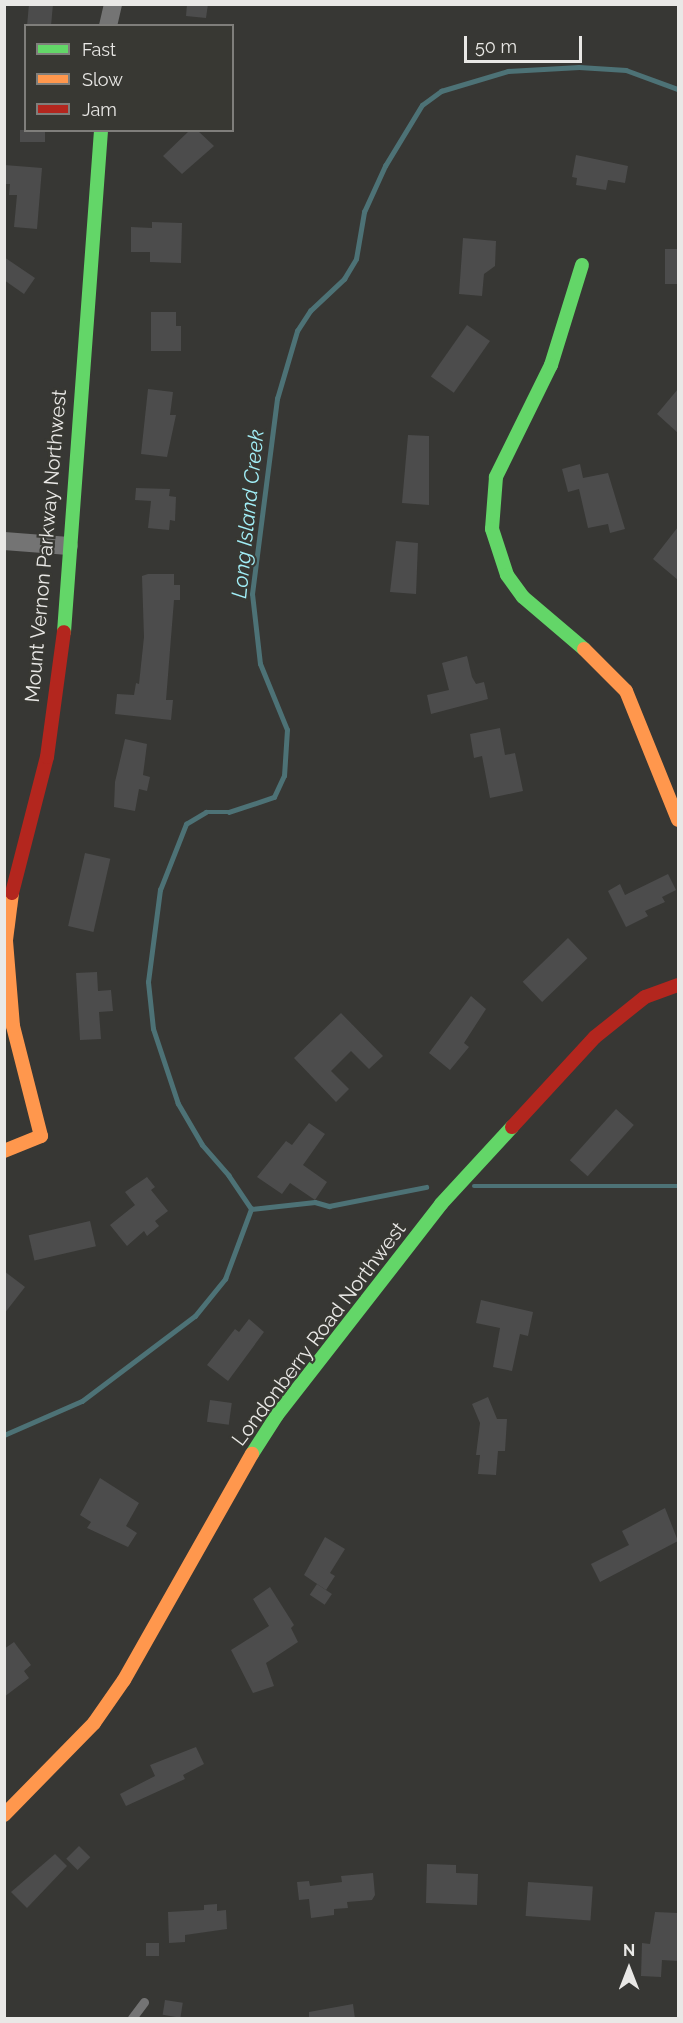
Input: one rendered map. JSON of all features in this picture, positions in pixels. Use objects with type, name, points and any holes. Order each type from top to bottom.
[{"type":"street","points":[[108,24],[113,4]]},
{"type":"street","name":"Mount Vernon Parkway Northwest","points":[[4,1151],[41,1136],[13,1026],[6,940],[9,907],[47,757],[63,652],[101,132]]},
{"type":"street","points":[[582,265],[551,364],[496,476],[492,529],[507,575],[523,597],[605,666],[626,691],[678,820]]},
{"type":"street","points":[[4,542],[69,546]]},
{"type":"street","name":"Londonberry Road Northwest","points":[[4,1815],[94,1723],[124,1680],[241,1470],[277,1415],[441,1204],[595,1037],[645,997],[678,985]]},
{"type":"lane","points":[[132,2019],[144,2001]]},
{"type":"building","points":[[29,4],[53,4],[51,24],[27,24]]},
{"type":"building","points":[[187,4],[208,4],[206,18],[186,16]]},
{"type":"building","points":[[20,130],[45,132],[45,142],[20,142]]},
{"type":"building","points":[[188,132],[199,132],[214,146],[182,174],[163,156]]},
{"type":"building","points":[[576,155],[628,166],[625,183],[608,180],[606,190],[576,185],[577,178],[572,177]]},
{"type":"building","points":[[4,165],[42,168],[37,229],[14,227],[17,195],[9,195],[10,184],[4,184]]},
{"type":"building","points":[[152,222],[182,223],[181,263],[150,262],[150,252],[131,252],[131,227],[152,228]]},
{"type":"building","points":[[463,238],[496,241],[495,266],[484,274],[482,296],[459,294]]},
{"type":"building","points":[[665,249],[678,249],[678,284],[665,284]]},
{"type":"building","points":[[4,257],[35,278],[24,294],[4,280]]},
{"type":"building","points":[[151,312],[176,312],[176,326],[181,326],[181,351],[151,351]]},
{"type":"building","points":[[467,325],[490,341],[454,393],[431,377]]},
{"type":"building","points":[[148,389],[173,392],[170,415],[176,415],[167,457],[141,454]]},
{"type":"building","points":[[678,389],[678,433],[657,414]]},
{"type":"building","points":[[408,435],[429,436],[429,505],[402,503]]},
{"type":"building","points":[[580,464],[583,478],[608,473],[625,529],[610,533],[608,524],[588,528],[579,489],[568,492],[562,469]]},
{"type":"building","points":[[136,488],[170,489],[169,496],[176,497],[175,521],[170,520],[169,530],[148,528],[151,501],[135,500]]},
{"type":"building","points":[[678,527],[678,580],[653,559]]},
{"type":"building","points":[[396,541],[418,543],[416,594],[390,592]]},
{"type":"building","points":[[174,574],[174,585],[180,585],[180,600],[174,600],[166,700],[173,700],[171,720],[115,714],[117,694],[134,695],[136,683],[139,684],[144,637],[142,576]]},
{"type":"building","points":[[467,656],[472,677],[476,684],[484,682],[488,699],[431,714],[427,695],[449,690],[442,663]]},
{"type":"building","points":[[500,728],[505,755],[515,753],[523,791],[490,798],[482,756],[474,758],[470,734]]},
{"type":"building","points":[[125,739],[147,744],[143,775],[150,777],[147,791],[139,789],[135,811],[114,807],[115,782]]},
{"type":"building","points":[[85,853],[110,859],[93,932],[68,926]]},
{"type":"building","points":[[668,874],[676,890],[662,897],[665,902],[645,911],[648,916],[626,927],[608,891],[620,884],[625,895]]},
{"type":"building","points":[[568,938],[587,958],[542,1002],[523,982]]},
{"type":"building","points":[[97,972],[98,991],[111,990],[113,1011],[99,1012],[101,1039],[80,1040],[76,973]]},
{"type":"building","points":[[471,996],[486,1009],[464,1043],[469,1047],[450,1070],[429,1053]]},
{"type":"building","points":[[341,1013],[383,1056],[369,1069],[351,1051],[331,1071],[349,1089],[336,1102],[294,1058]]},
{"type":"building","points":[[616,1109],[634,1125],[588,1176],[570,1160]]},
{"type":"building","points":[[309,1123],[325,1134],[303,1165],[327,1182],[315,1200],[290,1183],[282,1194],[257,1177],[286,1141],[292,1145]]},
{"type":"building","points":[[147,1177],[155,1187],[151,1190],[168,1211],[155,1221],[159,1226],[147,1236],[144,1231],[127,1246],[110,1225],[135,1205],[125,1192]]},
{"type":"building","points":[[90,1221],[96,1246],[34,1261],[29,1235]]},
{"type":"building","points":[[4,1271],[25,1287],[4,1314]]},
{"type":"building","points":[[481,1300],[533,1312],[528,1336],[520,1334],[512,1371],[493,1367],[500,1328],[476,1323]]},
{"type":"building","points":[[249,1319],[264,1332],[228,1381],[207,1365],[235,1329],[239,1332]]},
{"type":"building","points":[[488,1397],[497,1419],[507,1419],[505,1451],[498,1451],[496,1475],[478,1474],[480,1455],[476,1455],[480,1423],[472,1404]]},
{"type":"building","points":[[210,1400],[232,1403],[229,1425],[207,1422]]},
{"type":"building","points":[[100,1478],[139,1503],[126,1526],[137,1533],[128,1547],[87,1528],[91,1522],[80,1515]]},
{"type":"building","points":[[665,1508],[678,1541],[600,1582],[591,1564],[629,1545],[622,1531]]},
{"type":"building","points":[[325,1537],[345,1549],[330,1573],[335,1576],[326,1590],[304,1575]]},
{"type":"building","points":[[317,1584],[332,1594],[325,1605],[310,1595]]},
{"type":"building","points":[[270,1587],[294,1625],[291,1628],[298,1642],[266,1663],[274,1686],[253,1693],[231,1650],[269,1626],[253,1599]]},
{"type":"building","points":[[14,1642],[31,1665],[24,1671],[29,1678],[4,1697],[4,1649]]},
{"type":"building","points":[[196,1747],[204,1764],[183,1775],[185,1779],[126,1806],[120,1794],[155,1776],[150,1765]]},
{"type":"building","points":[[79,1846],[90,1857],[78,1870],[66,1859]]},
{"type":"building","points":[[55,1854],[67,1866],[27,1908],[11,1892]]},
{"type":"building","points":[[427,1864],[456,1865],[456,1873],[478,1874],[477,1905],[426,1903]]},
{"type":"building","points":[[373,1873],[375,1895],[372,1900],[347,1902],[348,1908],[334,1909],[334,1915],[311,1918],[309,1899],[299,1900],[297,1882],[309,1881],[310,1886],[342,1882],[341,1876]]},
{"type":"building","points":[[528,1882],[593,1887],[590,1920],[526,1916]]},
{"type":"building","points":[[217,1904],[217,1911],[226,1910],[227,1929],[185,1935],[185,1942],[169,1943],[168,1912],[204,1910],[204,1905]]},
{"type":"building","points":[[655,1912],[678,1913],[678,1961],[662,1960],[661,1977],[641,1976],[642,1943],[650,1944]]},
{"type":"building","points":[[146,1943],[159,1943],[159,1956],[146,1956]]},
{"type":"building","points":[[165,2000],[183,2003],[180,2018],[163,2015]]},
{"type":"building","points":[[353,2004],[355,2019],[309,2019],[309,2012]]},
{"type":"waterway","name":"Long Island Creek","points":[[4,1435],[82,1401],[195,1316],[225,1279],[251,1209],[229,1176],[202,1145],[178,1104],[153,1029],[148,982],[160,890],[186,824],[206,812],[229,812],[274,797],[284,776],[287,730],[260,664],[252,594],[277,399],[297,331],[310,311],[344,279],[356,259],[364,212],[385,166],[422,105],[441,91],[508,71],[579,67],[626,70],[678,89]]},
{"type":"waterway","points":[[474,1186],[678,1186]]},
{"type":"waterway","points":[[251,1209],[315,1202],[329,1206],[426,1187]]},
{"type":"traffic: fast","points":[[64,632],[101,132]]},
{"type":"traffic: fast","points":[[582,265],[551,365],[496,477],[492,529],[507,575],[523,597],[584,649]]},
{"type":"traffic: fast","points":[[252,1454],[277,1415],[441,1204],[512,1127]]},
{"type":"traffic: slow","points":[[584,649],[626,691],[678,820]]},
{"type":"traffic: slow","points":[[4,1151],[41,1136],[13,1026],[6,940],[12,893]]},
{"type":"traffic: slow","points":[[4,1815],[94,1723],[124,1680],[252,1454]]},
{"type":"traffic: jam","points":[[12,893],[47,757],[64,632]]},
{"type":"traffic: jam","points":[[512,1127],[595,1037],[645,997],[678,985]]}]
